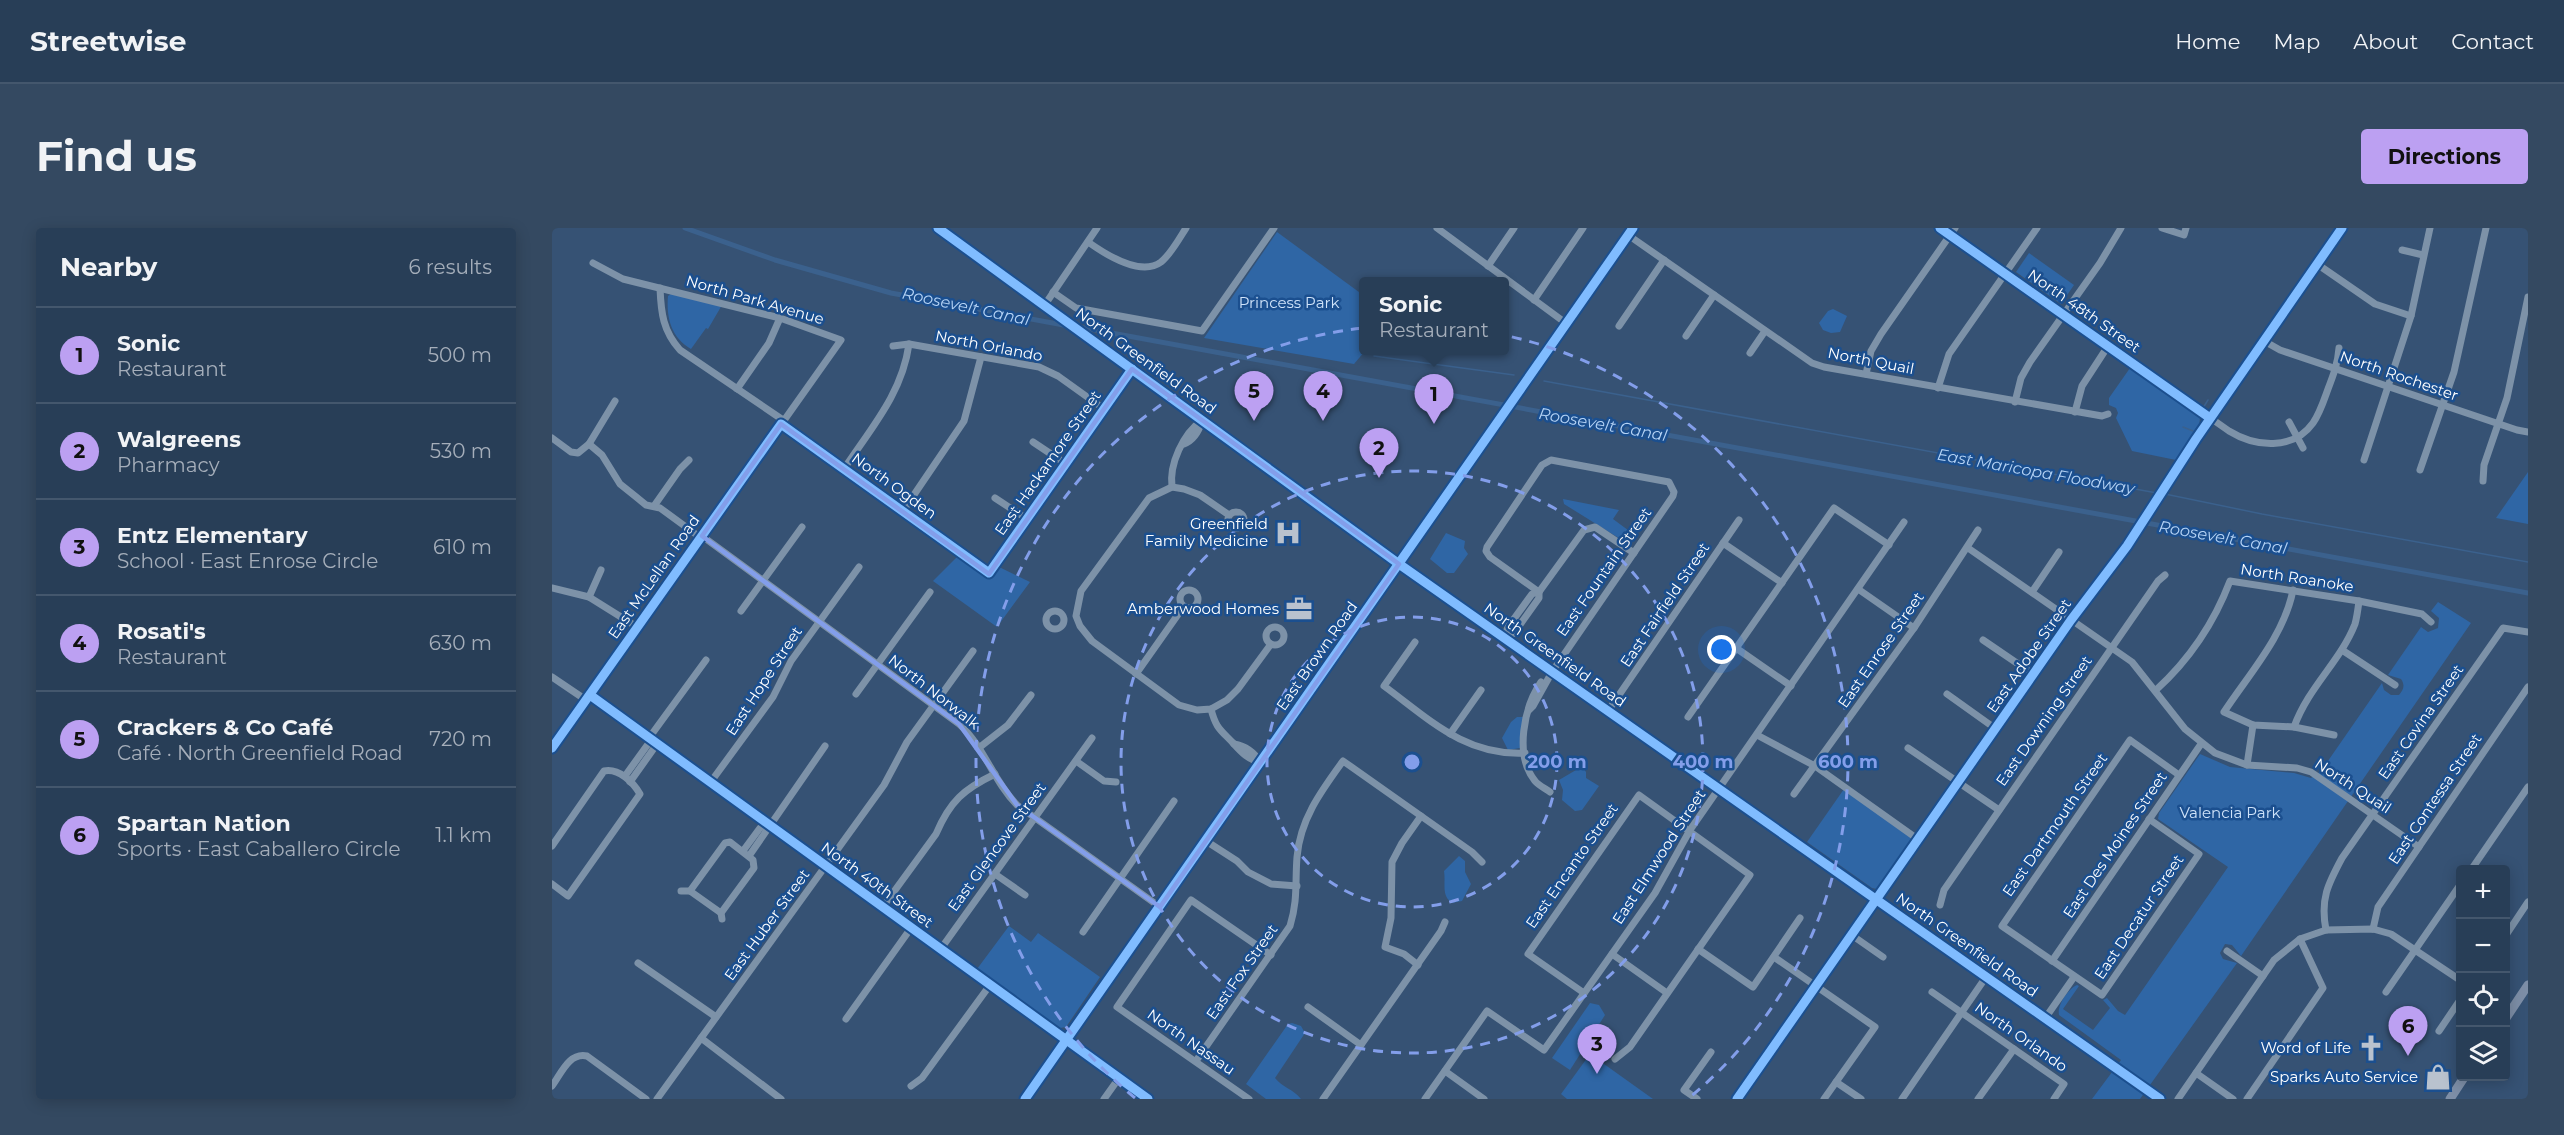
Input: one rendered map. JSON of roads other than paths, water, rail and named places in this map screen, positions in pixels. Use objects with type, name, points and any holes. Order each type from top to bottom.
[{"type":"main road","name":"North Greenfield Road","points":[[938,228],[1400,564],[2160,1099]]},
{"type":"main road","name":"East Brown Road","points":[[1025,1099],[1630,231]]},
{"type":"main road","points":[[2510,1010],[2528,985]]},
{"type":"main road","points":[[2450,1099],[2462,1081]]},
{"type":"street","points":[[1044,306],[1097,228]]},
{"type":"street","points":[[1088,242],[1120,262],[1154,266],[1162,261],[1186,228]]},
{"type":"street","points":[[1053,292],[1076,308],[1202,332],[1274,228]]},
{"type":"street","points":[[1488,266],[1515,228]]},
{"type":"street","points":[[1534,300],[1583,228]]},
{"type":"street","name":"North 48th Street","points":[[1940,228],[2234,434],[2253,442],[2278,444],[2297,437]]},
{"type":"street","points":[[1866,374],[1871,351],[1881,334],[1955,228]]},
{"type":"street","points":[[1938,388],[1949,354],[2037,228]]},
{"type":"street","points":[[2015,402],[2021,378],[2100,263],[2121,228]]},
{"type":"street","points":[[2162,228],[2185,231]]},
{"type":"street","name":"East Adobe Street","points":[[1737,1099],[1853,936],[2071,620],[2145,518],[2210,418],[2342,228]]},
{"type":"street","points":[[2364,460],[2411,316],[2430,228]]},
{"type":"street","points":[[2420,470],[2454,372],[2486,228]]},
{"type":"street","points":[[1442,229],[1503,277]]},
{"type":"street","name":"North Quail","points":[[1630,231],[1664,260],[1812,363],[2015,402],[2102,416],[2108,414]]},
{"type":"street","points":[[2402,250],[2423,255]]},
{"type":"street","points":[[1619,326],[1664,260]]},
{"type":"street","name":"North Park Avenue","points":[[593,263],[623,279],[780,318],[841,340]]},
{"type":"street","points":[[2317,264],[2375,304],[2411,316]]},
{"type":"street","points":[[1509,282],[1567,324]]},
{"type":"street","points":[[660,288],[663,322],[672,341],[680,350],[782,422]]},
{"type":"street","points":[[1686,336],[1714,295]]},
{"type":"street","points":[[2483,481],[2484,465],[2499,424],[2528,297]]},
{"type":"street","points":[[737,389],[769,344],[780,318]]},
{"type":"street","points":[[1750,353],[1765,331]]},
{"type":"street","name":"East McLellan Road","points":[[552,748],[841,340]]},
{"type":"street","name":"North Rochester","points":[[2264,340],[2280,350],[2528,432]]},
{"type":"street","points":[[844,469],[896,392],[905,368],[909,344]]},
{"type":"street","name":"North Orlando","points":[[893,346],[909,344],[1046,369],[1104,409]]},
{"type":"street","points":[[2075,412],[2082,386],[2108,346]]},
{"type":"street","points":[[2297,437],[2308,429],[2318,415],[2335,369],[2339,348]]},
{"type":"street","points":[[903,511],[964,421],[981,357]]},
{"type":"street","name":"East Hackamore Street","points":[[989,573],[1132,369]]},
{"type":"street","points":[[552,438],[574,453],[578,453],[589,444],[615,401]]},
{"type":"street","points":[[1172,487],[1170,474],[1172,464],[1184,444],[1190,441],[1199,430],[1202,420]]},
{"type":"street","name":"North Ogden","points":[[782,422],[989,573]]},
{"type":"street","points":[[2289,422],[2303,448]]},
{"type":"street","points":[[1033,442],[1066,464]]},
{"type":"street","name":"North Norwalk","points":[[589,444],[602,455],[620,484],[646,505],[654,506],[701,537],[935,705],[970,734],[1009,797],[1034,819],[1160,907]]},
{"type":"street","points":[[654,506],[689,460]]},
{"type":"street","name":"East Fountain Street","points":[[1525,753],[1525,731],[1529,710],[1535,697],[1673,496],[1672,487],[1664,480],[1551,460],[1545,463],[1486,547],[1487,555],[1539,592]]},
{"type":"street","points":[[1229,515],[1200,495],[1172,487],[1156,493],[1142,504],[1081,591],[1076,616],[1080,626],[1092,641],[1179,705],[1197,710],[1210,709],[1227,700],[1238,689],[1271,644]]},
{"type":"street","points":[[995,498],[1027,519]]},
{"type":"street","points":[[1688,717],[1834,508],[1889,545]]},
{"type":"street","name":"East Fairfield Street","points":[[1608,711],[1739,520]]},
{"type":"street","name":"East Elmwood Street","points":[[1445,1071],[1487,1011],[1544,1050],[1655,893],[1690,830],[1904,522]]},
{"type":"street","points":[[741,611],[802,527]]},
{"type":"street","points":[[1504,638],[1508,627],[1529,605],[1532,594],[1539,592],[1581,532],[1595,527],[1634,553]]},
{"type":"street","name":"East Enrose Street","points":[[1794,794],[1914,628],[1978,530]]},
{"type":"street","points":[[1723,543],[1782,583]]},
{"type":"street","name":"North Quail","points":[[1968,548],[2132,662],[2185,729],[2200,744],[2232,761],[2247,765],[2297,768],[2311,772],[2419,847]]},
{"type":"street","points":[[2032,592],[2059,552]]},
{"type":"street","name":"East Hope Street","points":[[711,783],[773,697],[791,662],[859,567]]},
{"type":"street","points":[[589,597],[601,570]]},
{"type":"street","name":"East Downing Street","points":[[1940,905],[1944,890],[2164,575]]},
{"type":"street","name":"North Roanoke","points":[[2156,690],[2180,667],[2217,613],[2230,581],[2359,601],[2422,614],[2431,622]]},
{"type":"street","points":[[552,588],[589,597],[637,627]]},
{"type":"street","points":[[1858,590],[1914,628]]},
{"type":"street","points":[[2293,590],[2290,608],[2282,627],[2224,712],[2253,725],[2294,727],[2334,735]]},
{"type":"street","points":[[856,694],[930,592]]},
{"type":"street","points":[[2294,727],[2307,697],[2342,650],[2355,623],[2359,601]]},
{"type":"street","points":[[1136,674],[1184,606]]},
{"type":"street","points":[[1064,618],[1076,616]]},
{"type":"street","name":"East Covina Street","points":[[2326,930],[2323,912],[2329,883],[2342,858],[2503,628],[2528,632]]},
{"type":"street","points":[[1983,640],[2033,675]]},
{"type":"street","points":[[1415,642],[1384,686],[1450,734],[1470,745],[1493,752],[1525,753],[1535,782],[1550,792]]},
{"type":"street","points":[[1736,648],[1791,686]]},
{"type":"street","points":[[2342,650],[2395,685]]},
{"type":"street","name":"East Huber Street","points":[[657,1099],[826,867],[893,772],[908,742],[973,651]]},
{"type":"street","points":[[628,779],[706,660]]},
{"type":"street","name":"North 40th Street","points":[[552,677],[588,697],[652,741],[1148,1099]]},
{"type":"street","name":"East Contessa Street","points":[[2373,929],[2378,907],[2528,687]]},
{"type":"street","points":[[1450,734],[1481,690]]},
{"type":"street","points":[[1947,694],[1996,729]]},
{"type":"street","points":[[980,747],[1008,725],[1031,695]]},
{"type":"street","points":[[1210,709],[1217,729],[1234,744],[1255,754],[1261,763]]},
{"type":"street","points":[[2247,765],[2253,725]]},
{"type":"street","points":[[1757,735],[1815,766],[1919,840]]},
{"type":"street","name":"East Glencove Street","points":[[940,950],[1092,738]]},
{"type":"street","name":"East Dartmouth Street","points":[[2052,961],[2002,926],[2130,740],[2179,775]]},
{"type":"street","name":"East Des Moines Street","points":[[2052,961],[2200,744]]},
{"type":"street","points":[[746,853],[769,825],[825,746]]},
{"type":"street","points":[[1908,748],[1999,810]]},
{"type":"street","points":[[1076,761],[1104,781],[1116,782]]},
{"type":"street","name":"East Fox Street","points":[[1196,1061],[1290,926],[1296,905],[1297,856],[1302,830],[1320,793],[1343,761],[1421,816]]},
{"type":"street","points":[[552,846],[604,771],[611,770],[628,779],[640,794],[568,896],[552,884]]},
{"type":"street","points":[[882,908],[936,834],[942,820],[960,794],[995,774]]},
{"type":"street","points":[[2474,865],[2528,787]]},
{"type":"street","name":"East Encanto Street","points":[[1584,993],[1528,954],[1639,795],[1690,830]]},
{"type":"street","points":[[1083,932],[1174,801]]},
{"type":"street","points":[[1418,965],[1404,954],[1385,947],[1391,918],[1392,862],[1402,843],[1421,816],[1472,852],[1482,862]]},
{"type":"street","name":"East Decatur Street","points":[[2074,978],[2102,995],[2199,854],[2149,819]]},
{"type":"street","points":[[1615,1059],[1630,1047],[1750,875],[1690,830]]},
{"type":"street","points":[[1206,841],[1237,861],[1248,872],[1271,884],[1297,886]]},
{"type":"street","points":[[681,891],[690,891],[722,916],[755,865],[746,853],[730,842],[722,845],[690,891]]},
{"type":"street","points":[[995,874],[1024,895]]},
{"type":"street","points":[[2386,992],[2456,891]]},
{"type":"street","name":"North Nassau","points":[[1249,1099],[1117,1007],[1191,900],[1271,955]]},
{"type":"street","points":[[2510,928],[2528,902]]},
{"type":"street","points":[[1698,949],[1753,987],[1800,918]]},
{"type":"street","points":[[1323,1099],[1418,965],[1445,922]]},
{"type":"street","points":[[846,1019],[910,928]]},
{"type":"street","points":[[2178,1099],[2263,976],[2281,953],[2300,939],[2326,930],[2373,929],[2391,934],[2456,977]]},
{"type":"street","points":[[1853,936],[1883,957]]},
{"type":"street","points":[[2247,1099],[2323,988],[2300,939]]},
{"type":"street","points":[[2227,951],[2263,976]]},
{"type":"street","points":[[1612,954],[1667,993]]},
{"type":"street","points":[[1774,957],[1875,1027],[1824,1099]]},
{"type":"street","points":[[2046,1017],[2074,978],[2052,961]]},
{"type":"street","points":[[638,963],[716,1017]]},
{"type":"street","points":[[1902,1099],[1986,977]]},
{"type":"street","points":[[911,1086],[922,1078],[990,985]]},
{"type":"street","name":"North Orlando","points":[[1932,993],[2064,1084],[2054,1099]]},
{"type":"street","points":[[2439,1031],[2456,1006]]},
{"type":"street","points":[[1308,1008],[1361,1045]]},
{"type":"street","points":[[701,1038],[781,1099]]},
{"type":"street","points":[[1978,1099],[2014,1049]]},
{"type":"street","points":[[1696,1099],[1684,1090],[1711,1052]]},
{"type":"street","points":[[552,1086],[572,1058],[579,1054],[586,1056],[646,1099]]},
{"type":"street","points":[[1425,1099],[1445,1071],[1484,1099]]},
{"type":"street","points":[[2196,1073],[2234,1099]]},
{"type":"street","points":[[1104,1099],[1119,1078]]},
{"type":"street","points":[[1836,1082],[1861,1099]]},
{"type":"waterway","name":"Roosevelt Canal","points":[[685,228],[775,260],[891,293],[1069,326]]},
{"type":"waterway","name":"Roosevelt Canal","points":[[1079,327],[2528,593]]},
{"type":"waterway","name":"East Maricopa Floodway","points":[[1374,356],[1514,375]]},
{"type":"waterway","name":"East Maricopa Floodway","points":[[1544,381],[2157,493]]},
{"type":"waterway","points":[[2203,408],[2208,400]]},
{"type":"waterway","points":[[2183,427],[2193,431]]},
{"type":"waterway","name":"East Maricopa Floodway","points":[[2165,494],[2528,562]]},
{"type":"place","name":"Crackers & Co Café","points":[[1254,421]]},
{"type":"place","name":"Rosati's","points":[[1323,421]]},
{"type":"place","name":"Sonic","points":[[1434,424]]},
{"type":"place","name":"Walgreens","points":[[1379,478]]},
{"type":"place","name":"Greenfield Family Medicine","points":[[1288,533]]},
{"type":"place","name":"Amberwood Homes","points":[[1299,609]]},
{"type":"place","name":"Word of Life","points":[[2371,1048]]},
{"type":"place","name":"Spartan Nation","points":[[2408,1056]]},
{"type":"place","name":"Entz Elementary","points":[[1597,1074]]},
{"type":"place","name":"Sparks Auto Service","points":[[2438,1077]]},
{"type":"park label","name":"Princess Park","points":[[1289,303]]},
{"type":"park label","name":"Valencia Park","points":[[2230,813]]}]
